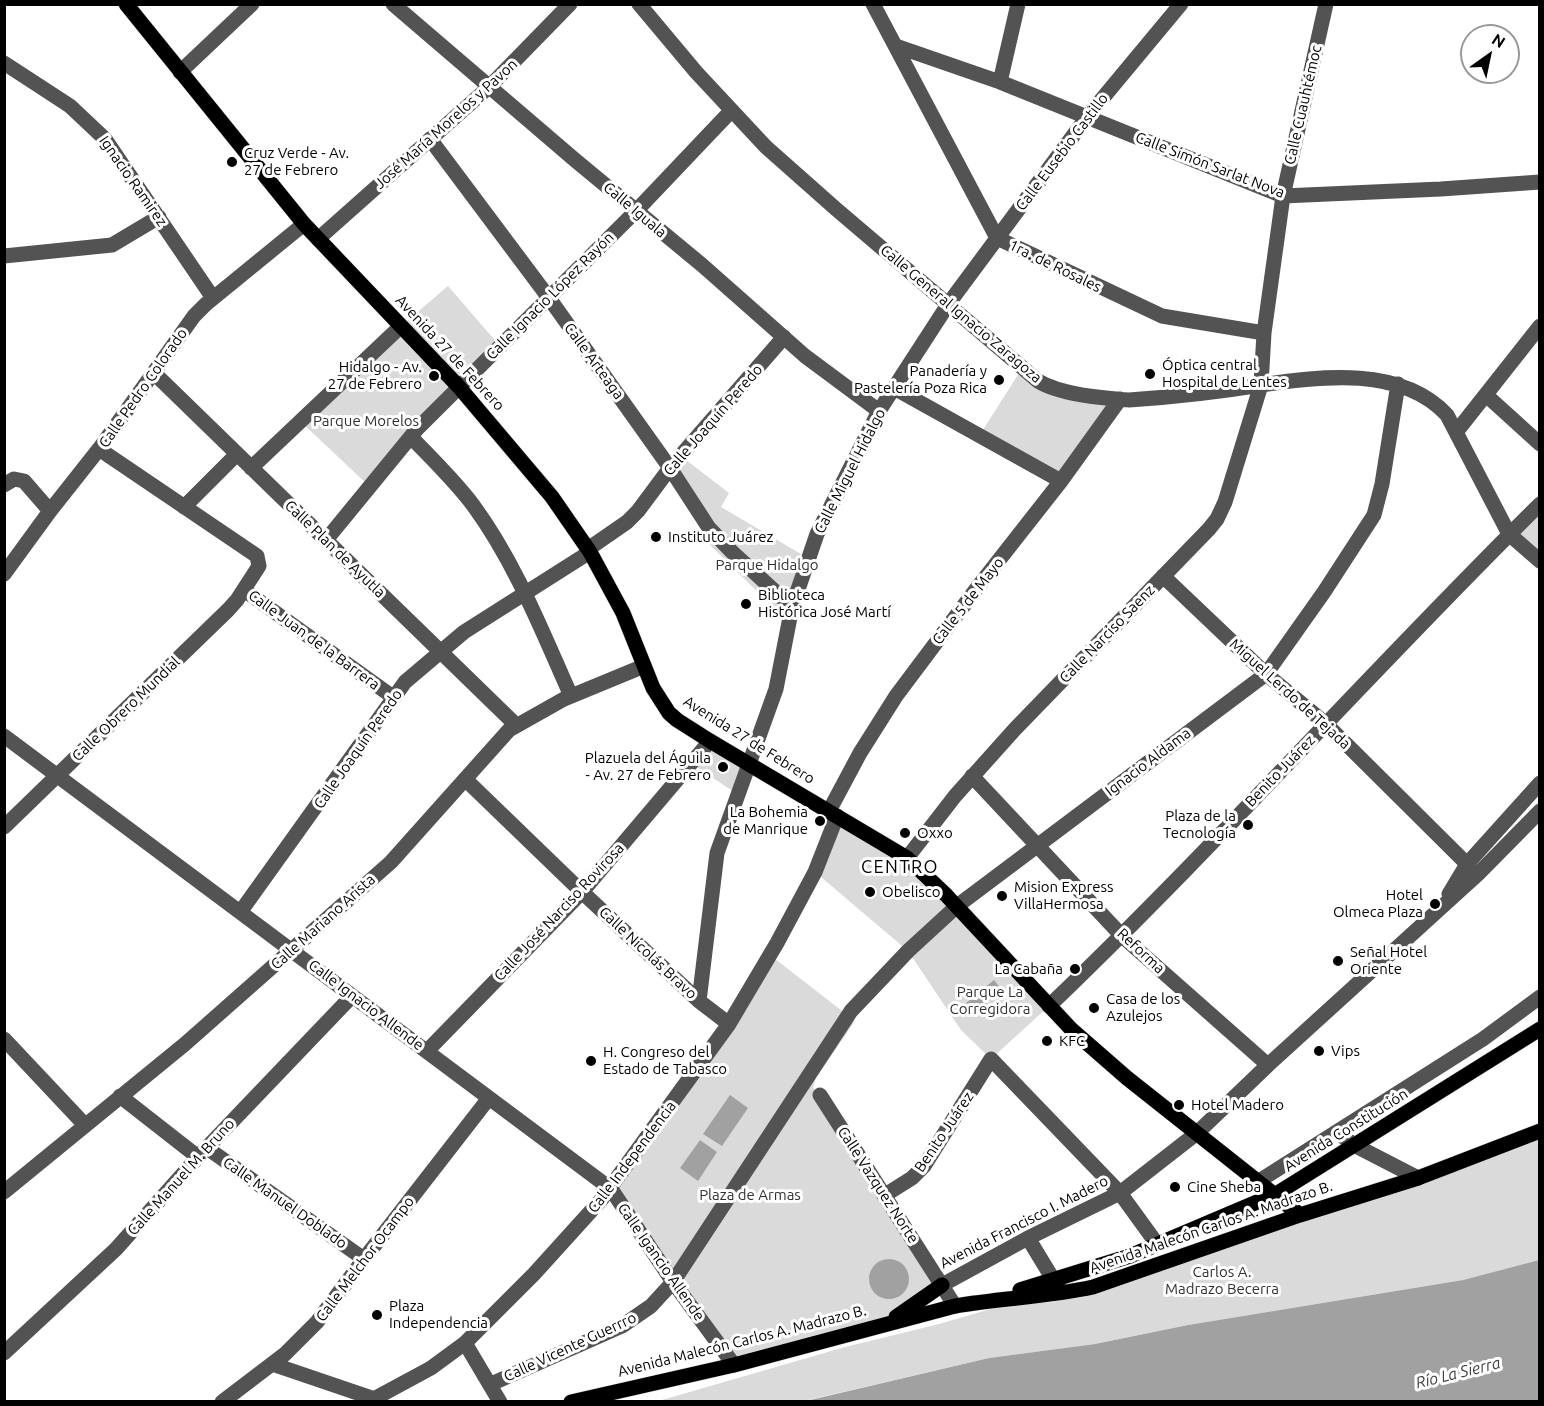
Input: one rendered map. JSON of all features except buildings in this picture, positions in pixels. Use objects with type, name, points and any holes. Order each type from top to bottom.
[{"type":"main road","name":"Avenida 27 de Febrero","points":[[126,4],[304,224],[459,387],[539,481],[589,551],[623,613],[657,696],[669,713],[710,741],[907,858],[957,906],[1072,1030],[1126,1078],[1300,1215]]},
{"type":"main road","name":"Avenida Constitución","points":[[1058,1286],[1276,1194],[1539,1029]]},
{"type":"main road","name":"Avenida Malecón Carlos A. Madrazo B.","points":[[571,1401],[734,1365],[955,1306],[1058,1286],[1114,1281],[1300,1215],[1418,1178],[1539,1131]]},
{"type":"main road","name":"Avenida Francisco I. Madero","points":[[887,1323],[942,1285]]},
{"type":"street","points":[[180,72],[252,4]]},
{"type":"street","name":"Calle Iguala","points":[[393,4],[702,265],[818,367],[879,411]]},
{"type":"street","name":"José María Morelos y Pavon","points":[[318,239],[489,87],[570,4]]},
{"type":"street","name":"Calle General Ignacio Zaragoza","points":[[639,4],[731,111],[766,147],[1045,384],[1085,394],[1120,399],[1141,399],[1324,378],[1398,384],[1433,401],[1447,415],[1509,534],[1539,561]]},
{"type":"street","name":"1ra. de Rosales","points":[[873,4],[997,238],[1162,316],[1264,333]]},
{"type":"street","points":[[1000,82],[1018,4]]},
{"type":"street","name":"Calle Eusebio Castillo","points":[[949,303],[1087,117],[1181,4]]},
{"type":"street","name":"Calle Cuauhtémoc","points":[[1261,385],[1264,333],[1283,196],[1326,4]]},
{"type":"street","name":"Calle Simón Sarlat Nova","points":[[896,46],[1000,82],[1283,196],[1539,182]]},
{"type":"street","name":"Ignacio Ramirez","points":[[4,63],[70,106],[97,130],[118,157],[213,298]]},
{"type":"street","name":"Calle Ignacio López Rayón","points":[[326,540],[411,437],[636,211],[731,111]]},
{"type":"street","name":"Calle Arteaga","points":[[430,139],[549,298],[720,540],[792,607]]},
{"type":"street","points":[[4,256],[112,245],[159,217]]},
{"type":"street","name":"Calle Pedro Colorado","points":[[4,574],[99,449],[194,316],[304,224]]},
{"type":"street","name":"Calle Miguel Hidalgo","points":[[699,1001],[717,853],[776,689],[792,607],[808,555],[879,411],[949,303]]},
{"type":"street","points":[[1457,431],[1539,326]]},
{"type":"street","points":[[251,468],[400,327]]},
{"type":"street","name":"Calle Joaquín Peredo","points":[[241,911],[323,800],[405,682],[464,632],[589,551],[634,516],[670,468],[784,338]]},
{"type":"street","name":"Calle Plan de Ayutla","points":[[154,373],[516,725]]},
{"type":"street","name":"Ignacio Aldama","points":[[806,1082],[850,1011],[908,951],[957,906],[1266,674],[1324,592],[1374,514],[1382,484],[1398,384]]},
{"type":"street","name":"Calle Narciso Saenz","points":[[907,858],[972,776],[1022,721],[1209,529],[1222,511],[1261,385]]},
{"type":"street","points":[[894,388],[1061,481]]},
{"type":"street","points":[[1486,395],[1539,444]]},
{"type":"street","name":"Calle 5 de Mayo","points":[[833,813],[860,753],[896,696],[1061,481],[1120,399]]},
{"type":"street","points":[[411,437],[447,474],[472,504],[490,531],[524,592],[571,696]]},
{"type":"street","name":"Calle Juan de la Barrera","points":[[99,449],[258,558],[259,566],[244,590],[393,698]]},
{"type":"street","points":[[184,507],[237,454]]},
{"type":"street","points":[[4,485],[14,479],[21,479],[50,511]]},
{"type":"street","name":"Benito Juárez","points":[[1049,1006],[1122,936],[1325,723],[1539,504]]},
{"type":"street","name":"Miguel Lerdo de Tejada","points":[[1163,576],[1266,674],[1325,723],[1467,864]]},
{"type":"street","name":"Calle Obrero Mundial","points":[[4,827],[228,610],[244,590]]},
{"type":"street","name":"Calle Mariano Arista","points":[[4,1192],[84,1124],[185,1044],[396,857],[507,732],[571,696],[644,666]]},
{"type":"street","name":"Calle Ignacio Allende","points":[[4,736],[611,1189]]},
{"type":"street","name":"Calle José Narciso Rovirosa","points":[[427,1051],[582,892],[710,741]]},
{"type":"street","name":"Reforma","points":[[972,776],[1122,936],[1268,1065]]},
{"type":"street","name":"Calle Nicolás Bravo","points":[[465,779],[699,1001],[729,1024]]},
{"type":"street","name":"Avenida Francisco I. Madero","points":[[1441,906],[1467,864],[1539,783]]},
{"type":"street","name":"Avenida Francisco I. Madero","points":[[942,1285],[1028,1238],[1120,1193],[1197,1133],[1268,1065],[1478,874],[1539,811]]},
{"type":"street","name":"Calle Independencia","points":[[370,1400],[431,1368],[465,1343],[534,1274],[611,1189],[729,1024],[777,943],[815,872],[833,813]]},
{"type":"street","name":"Calle Manuel M. Bruno","points":[[4,1353],[116,1249],[202,1152],[352,996]]},
{"type":"street","points":[[1258,1181],[1483,1039],[1539,997]]},
{"type":"street","points":[[4,1039],[84,1124]]},
{"type":"street","name":"Benito Juárez","points":[[885,1195],[912,1178],[924,1166],[991,1059],[1120,1193]]},
{"type":"street","name":"Calle Vicente Guerrro","points":[[491,1384],[622,1326],[651,1306],[673,1282],[806,1082]]},
{"type":"street","name":"Calle Vazquez Norte","points":[[820,1095],[955,1306]]},
{"type":"street","name":"Calle Manuel Doblado","points":[[120,1096],[364,1258]]},
{"type":"street","name":"Calle Melchor Ocampo","points":[[222,1401],[272,1364],[317,1322],[489,1098]]},
{"type":"street","points":[[1337,1132],[1354,1145],[1418,1178]]},
{"type":"street","name":"Calle Igancio Allende","points":[[611,1189],[673,1282],[734,1365]]},
{"type":"street","points":[[1120,1193],[1157,1244]]},
{"type":"street","points":[[1028,1238],[1058,1286]]},
{"type":"street","points":[[465,1343],[500,1401]]},
{"type":"street","points":[[272,1364],[370,1400]]},
{"type":"green space","name":"Parque Morelos","points":[[448,286],[500,346],[370,487],[300,421],[400,327]]},
{"type":"green space","points":[[1023,367],[1038,381],[1120,399],[1061,481],[979,436]]},
{"type":"green space","name":"Parque Hidalgo","points":[[686,460],[729,493],[721,507],[801,554],[785,619],[706,541],[677,477]]},
{"type":"green space","points":[[1539,504],[1539,561],[1509,534]]},
{"type":"green space","points":[[710,741],[749,764],[737,794],[691,763]]},
{"type":"green space","name":"Parque La Corregidora","points":[[837,816],[907,858],[1049,1006],[991,1059],[961,1030],[908,951],[815,872]]},
{"type":"green space","name":"Plaza de Armas","points":[[770,955],[855,1021],[816,1078],[813,1088],[820,1095],[942,1285],[887,1323],[734,1365],[611,1189]]},
{"type":"green space","name":"Carlos A. Madrazo Becerra","points":[[1539,1131],[1539,1260],[1463,1280],[1188,1325],[1095,1344],[989,1358],[804,1401],[655,1402],[845,1347],[939,1324],[1245,1235]]},
{"type":"water","points":[[994,980],[1001,989],[975,1016],[965,1004]]},
{"type":"water","points":[[730,1095],[748,1108],[722,1146],[703,1134]]},
{"type":"water","points":[[700,1140],[717,1152],[698,1181],[680,1168]]},
{"type":"water","points":[[889,1259],[903,1265],[909,1279],[903,1293],[889,1299],[875,1293],[869,1279],[875,1265]]},
{"type":"water","name":"Río La Sierra","points":[[1539,1260],[1539,1401],[806,1401],[989,1358],[1095,1344],[1188,1325],[1463,1280]]},
{"type":"place","name":"Cruz Verde - Av. 27 de Febrero","points":[[232,162]]},
{"type":"place","name":"Óptica central Hospital de Lentes","points":[[1150,374]]},
{"type":"place","name":"Hidalgo - Av. 27 de Febrero","points":[[434,376]]},
{"type":"place","name":"Panadería y Pastelería Poza Rica","points":[[999,380]]},
{"type":"place","name":"Instituto Juárez","points":[[656,537]]},
{"type":"place","name":"Biblioteca Histórica José Martí","points":[[746,604]]},
{"type":"place","name":"Plazuela del Águila - Av. 27 de Febrero","points":[[723,767]]},
{"type":"place","name":"La Bohemia de Manrique","points":[[820,821]]},
{"type":"place","name":"Plaza de la Tecnología","points":[[1248,825]]},
{"type":"place","name":"Oxxo","points":[[905,833]]},
{"type":"place","name":"Obelisco","points":[[870,892]]},
{"type":"place","name":"Mision Express VillaHermosa","points":[[1002,896]]},
{"type":"place","name":"Hotel Olmeca Plaza","points":[[1435,904]]},
{"type":"place","name":"Señal Hotel Oriente","points":[[1338,961]]},
{"type":"place","name":"La Cabaña","points":[[1075,969]]},
{"type":"place","name":"Casa de los Azulejos","points":[[1094,1008]]},
{"type":"place","name":"KFC","points":[[1047,1041]]},
{"type":"place","name":"Vips","points":[[1319,1051]]},
{"type":"place","name":"H. Congreso del Estado de Tabasco","points":[[591,1061]]},
{"type":"place","name":"Hotel Madero","points":[[1179,1105]]},
{"type":"place","name":"Cine Sheba","points":[[1175,1187]]},
{"type":"place","name":"Plaza Independencia","points":[[377,1315]]},
{"type":"district","name":"CENTRO","points":[[900,867]]}]
